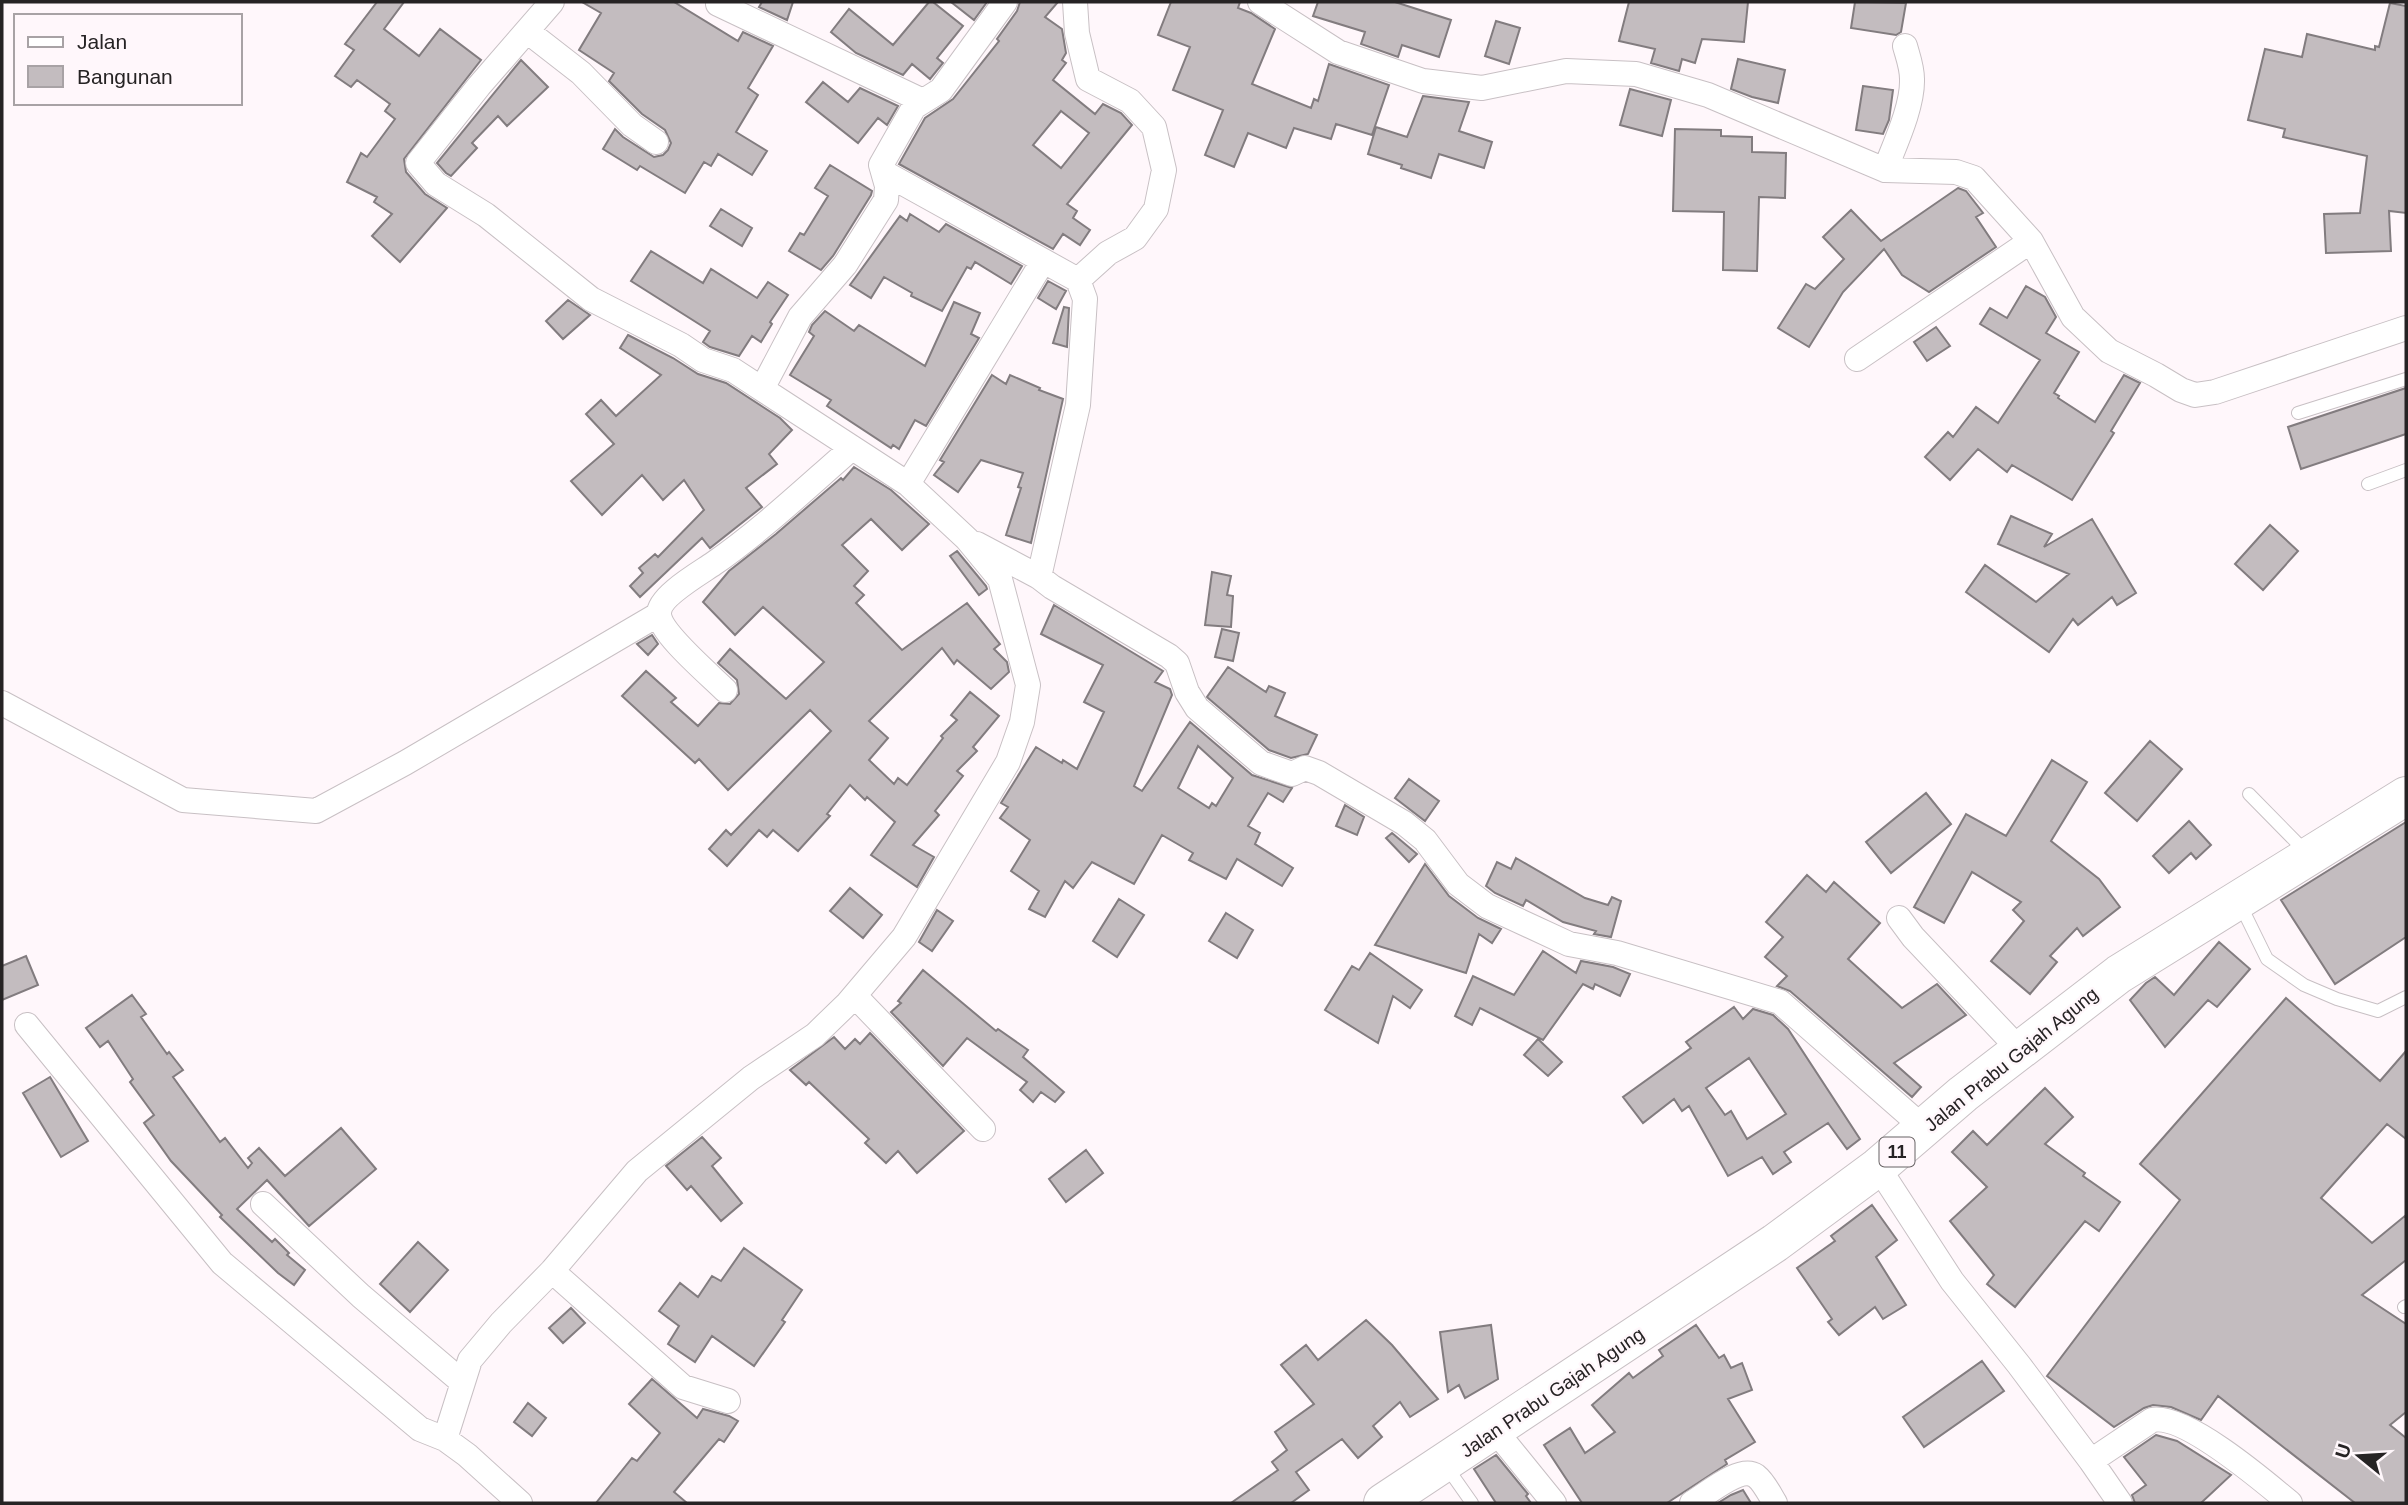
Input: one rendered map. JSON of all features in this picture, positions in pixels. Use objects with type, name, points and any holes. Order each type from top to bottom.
[{"type":"highway","name":"Jalan Prabu Gajah Agung","points":[[1383,1503],[1775,1243],[1878,1167],[1963,1094],[2119,974],[2406,796]]},
{"type":"street","points":[[445,1439],[470,1360],[501,1323],[552,1271],[637,1171],[751,1078],[815,1035],[855,996],[904,937],[1008,762],[1022,722],[1028,685],[1000,579],[967,539],[908,484],[733,370],[703,360],[681,345],[591,299],[486,215],[436,184],[418,163],[552,2]]},
{"type":"street","points":[[762,389],[800,317],[845,265],[886,200],[887,186],[881,165],[914,107],[941,90],[1005,2]]},
{"type":"street","points":[[1075,2],[1077,33],[1088,79],[1130,101],[1154,127],[1164,170],[1156,209],[1135,237],[1108,253],[1078,280]]},
{"type":"street","points":[[1260,2],[1338,52],[1423,81],[1482,88],[1566,71],[1636,74],[1708,94],[1885,170],[1956,172],[1974,178],[2031,242],[2073,317],[2109,351],[2195,395],[2215,392],[2406,328]]},
{"type":"street","points":[[719,4],[923,102]]},
{"type":"street","points":[[527,31],[581,73],[632,125],[656,142]]},
{"type":"street","points":[[1885,170],[1898,136],[1912,83],[1912,68],[1905,46]]},
{"type":"street","points":[[883,172],[1078,280],[1085,299],[1078,405],[1040,577]]},
{"type":"street","points":[[1857,359],[2031,242]]},
{"type":"street","points":[[908,484],[1043,261]]},
{"type":"street","points":[[724,690],[681,648],[665,628],[659,614],[662,604],[680,587],[729,553],[852,448]]},
{"type":"street","points":[[967,539],[1040,577],[1052,587],[1169,656],[1177,663],[1187,692],[1197,708],[1261,763],[1292,774],[1305,768],[1319,773],[1404,823],[1425,840],[1458,884],[1487,905],[1569,944],[1617,953],[1780,1002],[1925,1129]]},
{"type":"street","points":[[2,703],[183,800],[316,811],[405,763],[659,614]]},
{"type":"street","points":[[1899,918],[1913,937],[2020,1050]]},
{"type":"street","points":[[855,996],[983,1129]]},
{"type":"street","points":[[27,1025],[222,1263],[420,1429],[445,1439],[467,1455],[520,1503]]},
{"type":"street","points":[[1878,1167],[1952,1281],[2019,1364],[2120,1503]]},
{"type":"street","points":[[263,1204],[361,1296],[463,1382]]},
{"type":"street","points":[[552,1271],[683,1387],[728,1401]]},
{"type":"street","points":[[2091,1461],[2152,1420],[2160,1418],[2180,1425],[2243,1463],[2290,1503]]},
{"type":"street","points":[[1494,1429],[1554,1503]]},
{"type":"street","points":[[1692,1503],[1735,1475],[1753,1474],[1775,1503]]},
{"type":"lane","points":[[2298,413],[2406,379]]},
{"type":"lane","points":[[2368,484],[2406,470]]},
{"type":"lane","points":[[2249,794],[2309,855]]},
{"type":"lane","points":[[2237,899],[2267,959],[2304,985],[2337,999],[2378,1011],[2406,997]]},
{"type":"lane","points":[[1445,1464],[1472,1503]]},
{"type":"building","points":[[377,2],[404,2],[384,29],[419,56],[440,29],[481,60],[404,159],[406,172],[425,194],[447,208],[400,262],[372,236],[392,214],[374,202],[377,197],[347,182],[361,153],[367,157],[395,119],[385,111],[390,104],[357,80],[351,87],[335,76],[354,50],[345,44]]},
{"type":"building","points":[[582,2],[674,2],[738,41],[743,32],[773,46],[748,88],[758,95],[736,132],[767,151],[752,175],[718,154],[711,166],[704,162],[685,193],[640,166],[637,170],[603,149],[615,129],[654,157],[663,155],[671,143],[665,130],[642,114],[609,81],[614,73],[579,50],[601,13]]},
{"type":"building","points":[[762,2],[793,2],[787,20],[759,7]]},
{"type":"building","points":[[929,2],[933,2],[963,26],[937,58],[943,63],[930,79],[912,64],[903,75],[856,53],[831,32],[849,9],[893,45]]},
{"type":"building","points":[[951,2],[987,2],[974,20]]},
{"type":"building","points":[[1020,2],[1058,2],[1045,17],[1062,29],[1066,53],[1062,60],[1066,63],[1053,80],[1095,114],[1103,104],[1121,113],[1132,125],[1067,204],[1077,211],[1073,218],[1090,230],[1080,245],[1063,234],[1053,249],[899,164],[925,118],[953,99],[999,41],[997,39],[1017,11]],"holes":[[[1061,111],[1089,133],[1061,168],[1033,145]]]},
{"type":"building","points":[[1171,2],[1240,2],[1238,8],[1275,29],[1252,84],[1311,108],[1314,99],[1318,101],[1329,64],[1389,85],[1372,135],[1336,124],[1331,139],[1294,128],[1286,148],[1248,133],[1234,167],[1205,155],[1223,110],[1173,90],[1190,47],[1158,35]]},
{"type":"building","points":[[1318,2],[1395,2],[1451,20],[1439,57],[1402,45],[1398,57],[1361,44],[1365,32],[1313,16]]},
{"type":"building","points":[[1629,2],[1748,2],[1744,42],[1702,39],[1695,63],[1682,59],[1679,71],[1651,63],[1655,49],[1619,41]]},
{"type":"building","points":[[1855,2],[1906,3],[1901,32],[1896,35],[1851,28]]},
{"type":"building","points":[[2390,3],[2406,6],[2406,213],[2389,211],[2391,251],[2326,253],[2324,214],[2360,213],[2367,156],[2283,137],[2285,129],[2248,120],[2265,49],[2302,57],[2307,34],[2375,50],[2375,46],[2379,47]]},
{"type":"building","points":[[1496,21],[1520,28],[1509,64],[1485,56]]},
{"type":"building","points":[[1738,59],[1785,70],[1778,103],[1731,89]]},
{"type":"building","points":[[521,60],[548,87],[507,126],[498,116],[472,143],[477,148],[451,176],[446,173],[437,163]]},
{"type":"building","points":[[823,82],[848,102],[860,88],[898,106],[887,125],[878,118],[858,143],[806,102]]},
{"type":"building","points":[[1863,86],[1893,90],[1889,120],[1883,134],[1856,130]]},
{"type":"building","points":[[1630,89],[1671,100],[1662,136],[1620,125]]},
{"type":"building","points":[[1423,96],[1469,102],[1459,131],[1492,142],[1484,168],[1439,154],[1431,178],[1368,154],[1376,127],[1407,137]]},
{"type":"building","points":[[1675,129],[1721,130],[1721,136],[1752,137],[1752,152],[1786,153],[1785,198],[1759,197],[1757,271],[1723,270],[1724,212],[1673,211]]},
{"type":"building","points":[[830,165],[872,191],[833,256],[821,270],[789,251],[800,233],[804,235],[828,196],[815,188]]},
{"type":"building","points":[[1958,188],[1966,191],[1983,213],[1976,217],[1996,247],[1929,292],[1902,275],[1884,249],[1843,292],[1809,347],[1778,328],[1806,284],[1815,289],[1844,259],[1823,237],[1851,210],[1881,241]]},
{"type":"building","points":[[721,209],[752,228],[742,246],[710,226]]},
{"type":"building","points":[[910,214],[939,232],[946,224],[1022,266],[1011,284],[975,262],[971,269],[967,267],[942,311],[911,296],[912,293],[884,277],[871,298],[850,285],[900,216],[907,221]]},
{"type":"building","points":[[651,251],[703,283],[711,269],[757,298],[768,282],[788,295],[770,322],[772,324],[761,342],[752,336],[739,356],[710,347],[703,342],[710,331],[631,281]]},
{"type":"building","points":[[1048,281],[1066,291],[1056,309],[1038,298]]},
{"type":"building","points":[[2026,286],[2045,297],[2056,317],[2046,333],[2079,352],[2054,393],[2058,398],[2095,422],[2124,375],[2140,383],[2111,431],[2114,433],[2072,500],[2012,465],[2007,472],[1978,449],[1950,480],[1925,457],[1948,432],[1953,437],[1976,407],[1998,423],[2040,360],[1980,324],[1990,308],[2007,318]]},
{"type":"building","points":[[568,300],[590,315],[563,339],[546,321]]},
{"type":"building","points":[[954,302],[980,313],[971,334],[979,338],[926,426],[915,420],[899,449],[893,445],[891,448],[827,406],[831,400],[790,375],[814,336],[809,332],[812,325],[825,311],[854,331],[859,325],[925,366]]},
{"type":"building","points":[[1064,307],[1069,308],[1067,347],[1053,343]]},
{"type":"building","points":[[1936,327],[1950,346],[1927,361],[1914,342]]},
{"type":"building","points":[[628,335],[698,374],[726,383],[780,418],[792,430],[769,454],[777,464],[746,488],[762,507],[710,548],[702,538],[640,597],[630,586],[643,573],[639,568],[655,554],[658,557],[704,510],[684,480],[663,500],[642,475],[602,515],[571,481],[614,444],[586,414],[601,400],[616,416],[661,375],[620,348]]},
{"type":"building","points":[[992,375],[1006,384],[1010,375],[1063,399],[1031,543],[1006,535],[1023,473],[981,460],[958,492],[934,475],[944,462],[940,460]]},
{"type":"building","points":[[2406,388],[2406,434],[2301,469],[2288,427]]},
{"type":"building","points":[[854,467],[891,490],[929,524],[902,550],[871,519],[842,545],[868,571],[854,586],[864,595],[856,603],[902,650],[967,603],[1000,644],[994,649],[1007,662],[1009,672],[991,689],[957,660],[954,664],[942,648],[869,721],[888,738],[869,760],[894,784],[898,778],[907,785],[943,738],[941,736],[957,720],[951,715],[970,692],[999,716],[973,747],[977,751],[957,771],[963,776],[935,811],[939,815],[913,845],[934,857],[917,887],[871,855],[895,822],[850,785],[827,814],[830,816],[798,851],[773,830],[767,837],[759,830],[727,866],[709,849],[726,830],[731,835],[831,731],[810,710],[728,790],[699,759],[695,763],[622,696],[646,671],[676,698],[671,702],[698,726],[719,703],[730,704],[739,694],[737,680],[718,663],[730,649],[786,699],[824,662],[763,607],[735,635],[703,602],[729,571],[841,478],[843,480]]},
{"type":"building","points":[[2011,516],[2052,534],[2044,547],[2092,519],[2136,593],[2117,605],[2112,597],[2078,625],[2073,619],[2049,652],[1966,592],[1985,565],[2036,602],[2069,574],[1998,544]]},
{"type":"building","points":[[2270,525],[2298,551],[2263,590],[2235,564]]},
{"type":"building","points":[[957,551],[986,586],[987,589],[979,595],[950,556]]},
{"type":"building","points":[[1212,572],[1231,576],[1227,595],[1233,596],[1231,627],[1205,625]]},
{"type":"building","points":[[1054,605],[1163,671],[1155,682],[1170,689],[1172,695],[1134,786],[1142,791],[1190,722],[1252,775],[1292,788],[1283,802],[1268,793],[1248,826],[1260,833],[1255,844],[1293,868],[1282,886],[1237,859],[1226,879],[1189,860],[1193,853],[1162,835],[1134,884],[1092,862],[1073,888],[1065,881],[1045,917],[1029,909],[1039,891],[1011,871],[1030,840],[1000,818],[1008,807],[1001,803],[1036,747],[1077,769],[1104,712],[1084,702],[1103,665],[1041,634]],"holes":[[[1198,746],[1233,778],[1216,806],[1212,803],[1209,808],[1178,788]]]},
{"type":"building","points":[[1222,629],[1239,633],[1233,661],[1215,657]]},
{"type":"building","points":[[652,635],[658,644],[648,655],[637,644]]},
{"type":"building","points":[[1228,667],[1266,692],[1269,686],[1285,693],[1275,716],[1317,735],[1308,754],[1291,758],[1269,750],[1207,697]]},
{"type":"building","points":[[2150,741],[2182,769],[2137,821],[2105,793]]},
{"type":"building","points":[[2052,760],[2087,782],[2051,841],[2099,879],[2120,907],[2083,936],[2077,928],[2050,956],[2057,962],[2030,994],[1991,961],[2024,921],[2013,910],[2021,902],[1972,872],[1944,923],[1914,907],[1966,814],[2006,836]]},
{"type":"building","points":[[1409,779],[1439,801],[1425,821],[1395,798]]},
{"type":"building","points":[[1926,793],[1951,824],[1891,873],[1866,842]]},
{"type":"building","points":[[1345,805],[1364,817],[1357,835],[1336,826]]},
{"type":"building","points":[[2189,821],[2211,845],[2196,859],[2191,853],[2169,873],[2153,856]]},
{"type":"building","points":[[2406,822],[2406,937],[2335,984],[2281,900]]},
{"type":"building","points":[[1392,833],[1417,854],[1409,862],[1386,838]]},
{"type":"building","points":[[1516,858],[1585,898],[1608,905],[1612,897],[1621,901],[1611,937],[1594,934],[1596,931],[1563,922],[1526,900],[1523,906],[1486,886],[1497,862],[1511,869]]},
{"type":"building","points":[[1425,864],[1449,896],[1478,918],[1501,929],[1492,943],[1479,934],[1466,973],[1375,945]]},
{"type":"building","points":[[1807,875],[1826,892],[1834,882],[1880,923],[1848,959],[1902,1008],[1937,984],[1966,1015],[1894,1063],[1921,1087],[1912,1097],[1790,991],[1777,986],[1787,976],[1765,957],[1783,937],[1766,922]]},
{"type":"building","points":[[850,888],[882,915],[863,938],[830,911]]},
{"type":"building","points":[[1119,899],[1144,915],[1117,957],[1093,941]]},
{"type":"building","points":[[937,910],[953,921],[932,951],[919,942]]},
{"type":"building","points":[[1226,913],[1253,930],[1237,958],[1209,941]]},
{"type":"building","points":[[2219,942],[2250,969],[2217,1007],[2208,1000],[2165,1047],[2130,1000],[2155,977],[2174,995]]},
{"type":"building","points":[[1543,951],[1576,973],[1581,961],[1613,967],[1630,974],[1620,996],[1595,984],[1593,989],[1583,984],[1543,1040],[1480,1008],[1472,1025],[1455,1016],[1473,976],[1514,995]]},
{"type":"building","points":[[1370,953],[1422,990],[1410,1008],[1393,996],[1378,1043],[1325,1010],[1352,966],[1359,970]]},
{"type":"building","points":[[26,956],[38,985],[2,1000],[2,966]]},
{"type":"building","points":[[923,970],[996,1031],[998,1029],[1028,1050],[1023,1057],[1064,1092],[1055,1102],[1041,1092],[1033,1102],[1020,1090],[1027,1082],[967,1038],[943,1066],[891,1012],[901,1003],[898,1001]]},
{"type":"building","points":[[132,995],[146,1014],[141,1017],[167,1054],[169,1052],[183,1070],[173,1077],[220,1142],[225,1138],[248,1168],[252,1163],[248,1158],[259,1148],[285,1176],[341,1128],[376,1169],[309,1226],[267,1180],[237,1209],[272,1242],[275,1239],[289,1253],[287,1255],[305,1270],[294,1285],[220,1217],[222,1215],[171,1161],[144,1123],[154,1115],[130,1082],[133,1079],[108,1041],[100,1047],[86,1028]]},
{"type":"building","points":[[2286,998],[2380,1081],[2406,1051],[2406,1139],[2387,1124],[2321,1198],[2372,1243],[2406,1215],[2406,1260],[2362,1295],[2406,1324],[2406,1412],[2390,1425],[2406,1438],[2406,1503],[2355,1503],[2218,1396],[2201,1420],[2171,1407],[2153,1405],[2114,1427],[2047,1376],[2180,1200],[2140,1164]]},
{"type":"building","points":[[1734,1007],[1743,1019],[1753,1009],[1773,1015],[1788,1029],[1860,1139],[1847,1149],[1828,1123],[1784,1152],[1791,1162],[1773,1174],[1762,1157],[1728,1176],[1689,1106],[1682,1111],[1674,1099],[1643,1123],[1623,1097],[1691,1048],[1686,1042]],"holes":[[[1749,1058],[1786,1114],[1747,1139],[1731,1111],[1725,1115],[1706,1088]]]},
{"type":"building","points":[[870,1033],[964,1131],[917,1173],[898,1151],[886,1163],[865,1143],[869,1139],[809,1082],[806,1085],[790,1070],[834,1037],[845,1049],[855,1039],[860,1044]]},
{"type":"building","points":[[1538,1039],[1562,1062],[1548,1076],[1524,1055]]},
{"type":"building","points":[[50,1077],[88,1141],[61,1157],[23,1093]]},
{"type":"building","points":[[2045,1088],[2073,1117],[2045,1144],[2120,1202],[2099,1231],[2085,1221],[2015,1307],[1987,1284],[1994,1275],[1950,1221],[1987,1187],[1952,1152],[1973,1131],[1987,1145]]},
{"type":"building","points":[[702,1137],[721,1158],[712,1166],[742,1203],[721,1221],[691,1186],[687,1190],[666,1166]]},
{"type":"building","points":[[1086,1150],[1103,1173],[1066,1202],[1049,1179]]},
{"type":"building","points":[[1872,1205],[1897,1240],[1876,1257],[1906,1305],[1883,1319],[1875,1307],[1839,1335],[1828,1322],[1832,1319],[1797,1268],[1835,1241],[1831,1236]]},
{"type":"building","points":[[418,1242],[448,1270],[410,1312],[380,1284]]},
{"type":"building","points":[[744,1248],[802,1290],[782,1320],[785,1322],[754,1366],[712,1336],[695,1362],[668,1344],[679,1326],[659,1311],[680,1283],[698,1297],[712,1276],[721,1281]]},
{"type":"building","points":[[571,1308],[585,1323],[563,1343],[549,1328]]},
{"type":"building","points":[[1366,1320],[1392,1345],[1438,1399],[1410,1417],[1400,1402],[1373,1426],[1382,1437],[1358,1458],[1342,1439],[1296,1472],[1309,1490],[1291,1503],[1231,1503],[1278,1470],[1272,1462],[1287,1450],[1275,1432],[1314,1404],[1281,1365],[1306,1345],[1318,1360]]},
{"type":"building","points":[[1491,1325],[1498,1379],[1465,1398],[1459,1385],[1448,1392],[1440,1332]]},
{"type":"building","points":[[1696,1325],[1719,1358],[1724,1355],[1731,1368],[1742,1363],[1752,1390],[1728,1399],[1755,1442],[1725,1460],[1727,1464],[1667,1503],[1582,1503],[1544,1445],[1570,1428],[1585,1453],[1615,1432],[1592,1405],[1629,1373],[1633,1378],[1663,1356],[1659,1350]]},
{"type":"building","points":[[1982,1361],[2004,1391],[1924,1447],[1903,1417]]},
{"type":"building","points":[[652,1379],[697,1418],[703,1409],[738,1421],[724,1442],[719,1439],[674,1492],[687,1503],[596,1503],[632,1458],[637,1461],[660,1433],[629,1404]]},
{"type":"building","points":[[528,1403],[546,1418],[532,1436],[514,1422]]},
{"type":"building","points":[[2156,1435],[2177,1441],[2231,1475],[2201,1503],[2135,1503],[2132,1495],[2146,1485],[2124,1457]]},
{"type":"building","points":[[1496,1455],[1528,1494],[1526,1496],[1531,1503],[1496,1503],[1474,1469]]},
{"type":"building","points":[[1743,1490],[1751,1503],[1718,1503],[1731,1495]]}]
